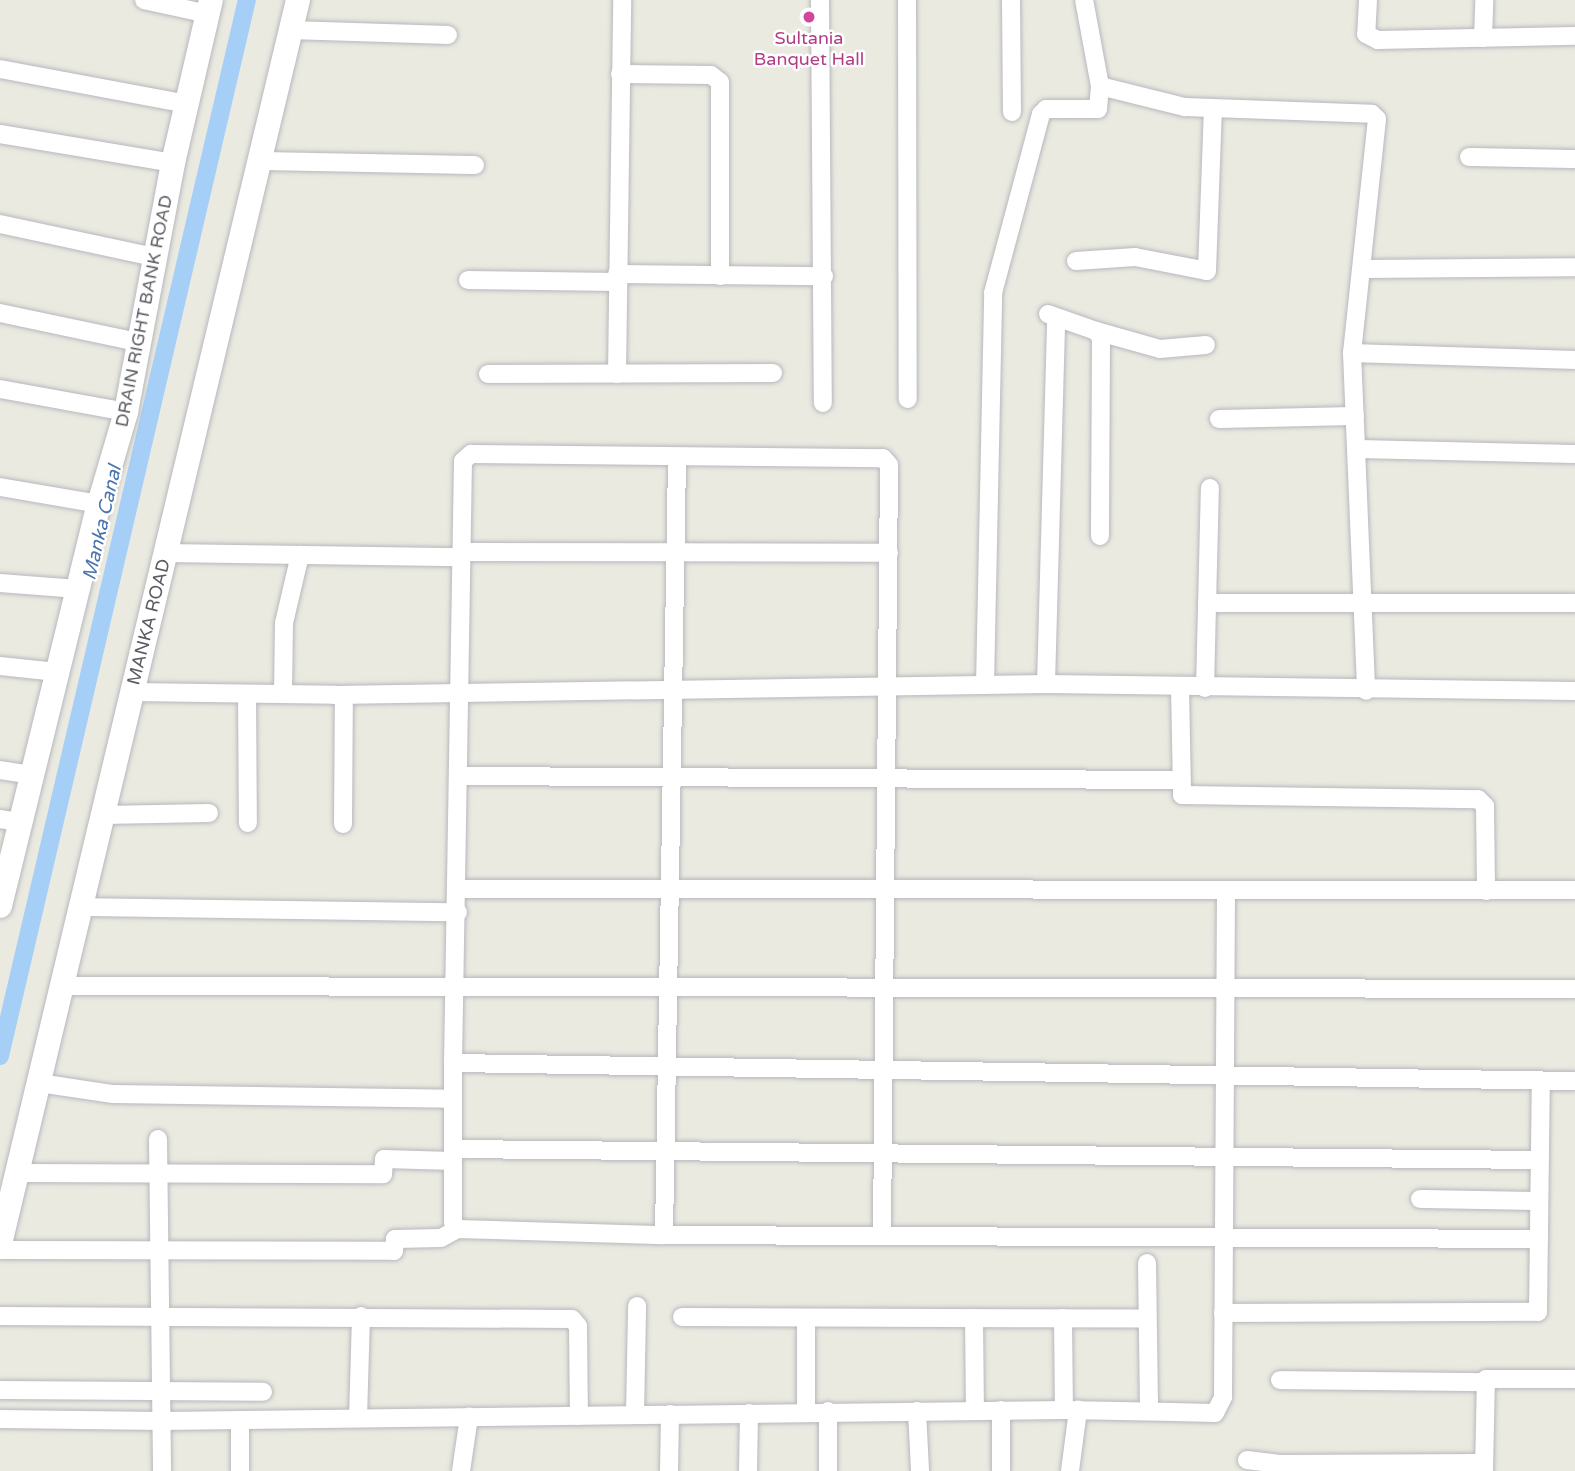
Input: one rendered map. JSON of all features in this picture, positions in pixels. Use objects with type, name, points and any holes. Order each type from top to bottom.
[{"type":"main road","name":"MANKA ROAD","points":[[0,1244],[298,0]]},
{"type":"main road","name":"DRAIN RIGHT BANK ROAD","points":[[0,903],[10,821],[32,775],[99,504],[126,412],[173,163],[210,7]]},
{"type":"street","points":[[144,0],[210,7]]},
{"type":"street","points":[[617,374],[622,0]]},
{"type":"street","points":[[820,0],[824,276],[822,403]]},
{"type":"street","points":[[907,0],[908,399]]},
{"type":"street","points":[[1011,0],[1012,112]]},
{"type":"street","points":[[985,685],[993,293],[1041,114],[1046,109],[1098,109],[1100,86],[1084,0]]},
{"type":"street","points":[[1368,0],[1366,34],[1370,38],[1575,36]]},
{"type":"street","points":[[1483,38],[1484,0]]},
{"type":"street","points":[[291,30],[448,35]]},
{"type":"street","points":[[0,69],[187,104]]},
{"type":"street","points":[[620,74],[711,75],[720,82],[720,276]]},
{"type":"street","points":[[1100,86],[1185,107],[1372,114],[1377,119],[1352,353],[1366,691]]},
{"type":"street","points":[[1076,261],[1135,257],[1209,268],[1213,108]]},
{"type":"street","points":[[0,134],[173,163]]},
{"type":"street","points":[[1469,157],[1575,159]]},
{"type":"street","points":[[259,161],[475,165]]},
{"type":"street","points":[[0,224],[155,257]]},
{"type":"street","points":[[1363,269],[1575,267]]},
{"type":"street","points":[[468,279],[824,276]]},
{"type":"street","points":[[0,313],[138,342]]},
{"type":"street","points":[[1046,684],[1052,316],[1160,349],[1206,345]]},
{"type":"street","points":[[1097,331],[1101,338],[1100,536]]},
{"type":"street","points":[[1352,353],[1575,360]]},
{"type":"street","points":[[488,374],[773,373]]},
{"type":"street","points":[[0,389],[126,412]]},
{"type":"street","points":[[1219,419],[1355,416]]},
{"type":"street","points":[[1357,449],[1575,454]]},
{"type":"street","points":[[457,1229],[453,1155],[453,1063],[457,986],[461,555],[466,457],[883,458],[889,466],[889,686],[884,891],[882,1236]]},
{"type":"street","points":[[664,1235],[677,459]]},
{"type":"street","points":[[0,487],[99,504]]},
{"type":"street","points":[[1205,688],[1210,488]]},
{"type":"street","points":[[166,553],[889,553]]},
{"type":"street","points":[[283,694],[284,623],[300,555]]},
{"type":"street","points":[[0,583],[78,589]]},
{"type":"street","points":[[1207,603],[1575,603]]},
{"type":"street","points":[[0,666],[57,672]]},
{"type":"street","points":[[132,692],[344,695],[460,691],[1046,684],[1366,691],[1575,691]]},
{"type":"street","points":[[1180,687],[1180,791],[1186,797],[1478,799],[1485,806],[1486,891]]},
{"type":"street","points":[[247,694],[248,823]]},
{"type":"street","points":[[343,824],[344,695]]},
{"type":"street","points":[[0,770],[32,775]]},
{"type":"street","points":[[458,776],[887,776],[1180,780]]},
{"type":"street","points":[[103,815],[209,813]]},
{"type":"street","points":[[457,889],[1575,890]]},
{"type":"street","points":[[0,1419],[162,1421],[975,1410],[1215,1413],[1221,1408],[1226,891]]},
{"type":"street","points":[[81,907],[457,912]]},
{"type":"street","points":[[62,985],[1575,989]]},
{"type":"street","points":[[453,1063],[666,1069],[1225,1073],[1575,1081]]},
{"type":"street","points":[[1223,1313],[1534,1314],[1539,1308],[1541,1081]]},
{"type":"street","points":[[39,1083],[113,1094],[453,1099]]},
{"type":"street","points":[[158,1139],[162,1471]]},
{"type":"street","points":[[17,1173],[383,1174],[384,1159],[664,1150],[1225,1154],[1540,1160]]},
{"type":"street","points":[[1420,1199],[1539,1201]]},
{"type":"street","points":[[0,1250],[394,1251],[395,1239],[441,1238],[457,1229],[664,1235],[1539,1239]]},
{"type":"street","points":[[1147,1263],[1149,1411]]},
{"type":"street","points":[[635,1415],[637,1306]]},
{"type":"street","points":[[0,1316],[361,1316],[576,1321],[579,1416]]},
{"type":"street","points":[[358,1418],[361,1316]]},
{"type":"street","points":[[682,1317],[1147,1319]]},
{"type":"street","points":[[806,1318],[806,1411]]},
{"type":"street","points":[[974,1318],[975,1410]]},
{"type":"street","points":[[1063,1318],[1071,1410],[1070,1471]]},
{"type":"street","points":[[1280,1380],[1484,1382],[1490,1378],[1575,1379]]},
{"type":"street","points":[[1247,1460],[1278,1464],[1484,1467],[1484,1382]]},
{"type":"street","points":[[0,1390],[263,1392]]},
{"type":"street","points":[[1001,1410],[1001,1471]]},
{"type":"street","points":[[828,1411],[828,1471]]},
{"type":"street","points":[[917,1411],[920,1471]]},
{"type":"street","points":[[748,1471],[749,1413]]},
{"type":"street","points":[[669,1471],[670,1414]]},
{"type":"street","points":[[461,1471],[469,1417]]},
{"type":"street","points":[[240,1420],[240,1471]]},
{"type":"waterway","name":"Manka Canal","points":[[0,1056],[247,0]]},
{"type":"place","name":"Sultania Banquet Hall","points":[[809,17]]}]
